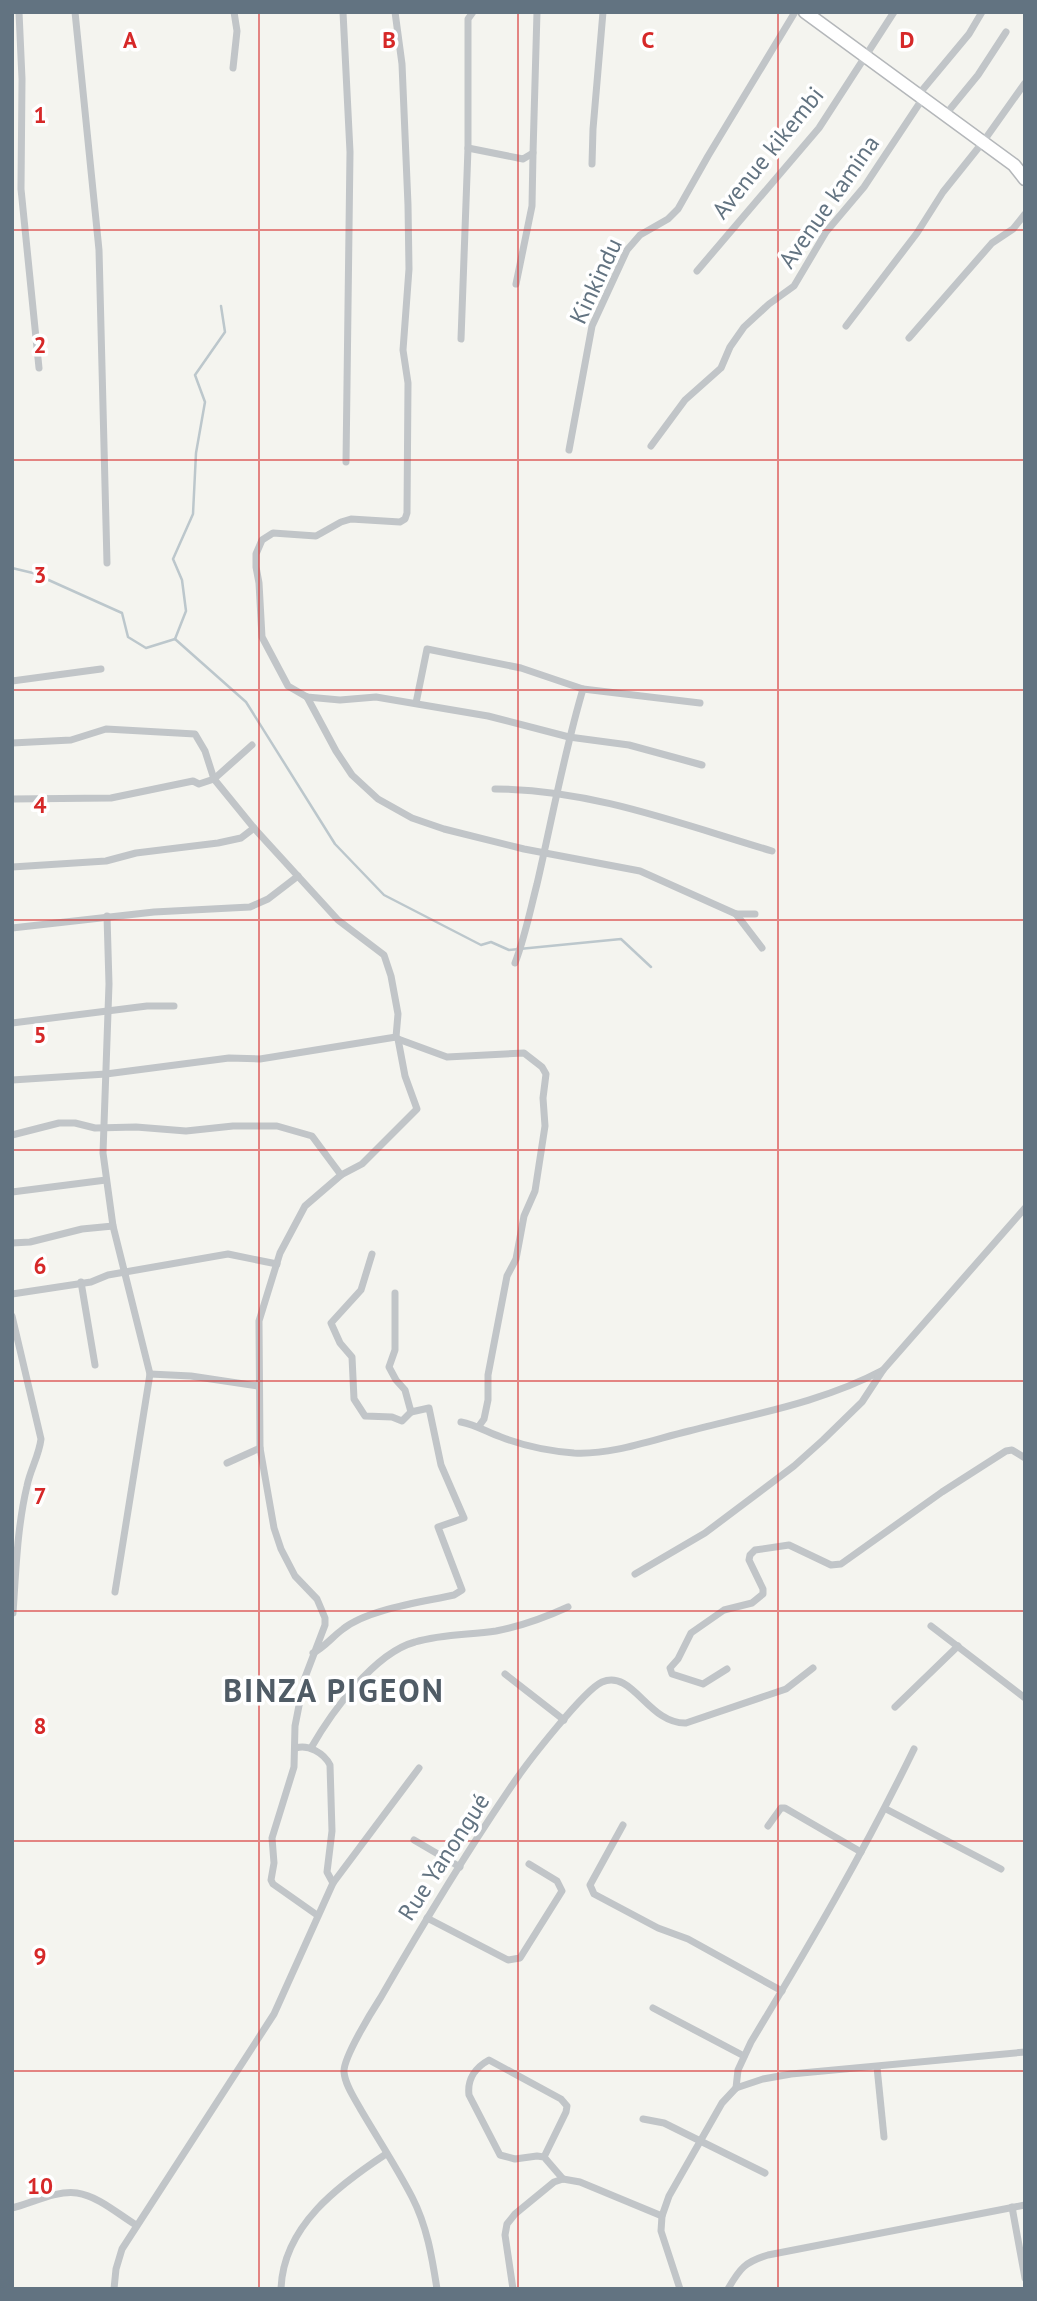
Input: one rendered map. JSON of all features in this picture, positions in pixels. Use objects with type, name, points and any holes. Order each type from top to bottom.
[{"type":"highway","points":[[805,12],[984,142],[1014,165],[1025,179]]},
{"type":"street","points":[[19,12],[22,79],[21,189],[39,368]]},
{"type":"street","points":[[75,12],[99,250],[107,563]]},
{"type":"street","points":[[233,68],[237,31],[234,12]]},
{"type":"street","points":[[343,12],[350,152],[346,462]]},
{"type":"street","points":[[395,12],[402,64],[408,205],[409,269],[403,350],[408,383],[407,513],[405,519],[400,522],[351,519],[316,536],[273,533],[262,540],[258,547],[256,568],[262,637],[288,686],[307,697],[340,700],[376,697],[416,703],[488,716],[569,737],[629,745],[702,765]]},
{"type":"street","points":[[461,339],[468,148],[468,19],[473,12]]},
{"type":"street","points":[[516,284],[532,206],[537,12]]},
{"type":"street","points":[[592,164],[603,12]]},
{"type":"street","name":"Kinkindu","points":[[569,450],[592,326],[627,250],[640,235],[668,219],[678,209],[795,12]]},
{"type":"street","name":"Avenue kikembi","points":[[697,271],[819,128],[894,12]]},
{"type":"street","name":"Avenue kamina","points":[[651,446],[685,400],[721,368],[730,347],[744,327],[794,286],[827,232],[864,187],[921,96],[969,34],[982,12]]},
{"type":"street","points":[[946,114],[978,75],[1006,32]]},
{"type":"street","points":[[846,326],[1025,83]]},
{"type":"street","points":[[468,148],[523,159],[533,153]]},
{"type":"street","points":[[909,338],[992,243],[1013,229],[1025,214]]},
{"type":"street","points":[[416,703],[428,649],[521,668],[583,689],[700,703]]},
{"type":"street","points":[[12,681],[102,669]]},
{"type":"street","points":[[515,962],[522,944],[569,737],[583,689]]},
{"type":"street","points":[[307,697],[335,751],[352,775],[378,799],[412,818],[444,829],[544,853],[640,872],[736,914],[755,914]]},
{"type":"street","points":[[12,743],[71,740],[106,729],[195,734],[205,751],[214,779],[254,828],[338,919],[384,955],[391,976],[398,1014],[397,1038],[405,1076],[417,1110],[362,1164],[341,1175],[305,1206],[280,1253],[259,1321],[260,1448],[274,1528],[295,1576],[317,1599],[325,1618],[325,1625],[312,1654],[296,1717],[294,1767],[272,1838],[274,1863],[271,1880],[276,1887],[317,1915]]},
{"type":"street","points":[[12,799],[111,798],[193,781],[199,784],[214,779],[252,745]]},
{"type":"street","points":[[495,789],[532,789],[583,797],[772,851]]},
{"type":"street","points":[[12,867],[106,861],[136,853],[218,844],[241,838],[254,828]]},
{"type":"street","points":[[12,928],[107,916],[250,907],[268,899],[298,876]]},
{"type":"street","points":[[736,914],[762,948]]},
{"type":"street","points":[[107,916],[108,1013],[103,1153],[113,1226],[150,1374],[114,1592]]},
{"type":"street","points":[[12,1023],[147,1006],[174,1006]]},
{"type":"street","points":[[12,1080],[106,1074],[229,1058],[261,1059],[397,1038],[447,1057],[524,1053],[542,1066],[546,1074],[543,1098],[545,1126],[535,1192],[524,1216],[516,1259],[507,1276],[488,1375],[488,1400],[484,1419],[479,1426]]},
{"type":"street","points":[[12,1135],[59,1123],[104,1128],[136,1127],[186,1131],[233,1126],[277,1126],[312,1136],[341,1175]]},
{"type":"street","points":[[12,1192],[106,1180]]},
{"type":"street","points":[[635,1574],[705,1533],[793,1466],[862,1402],[883,1370],[1025,1208]]},
{"type":"street","points":[[12,1243],[30,1242],[82,1229],[113,1226]]},
{"type":"street","points":[[12,1294],[167,1263],[228,1254],[277,1264]]},
{"type":"street","points":[[312,1654],[343,1628],[363,1619],[382,1611],[454,1595],[462,1590],[438,1527],[464,1518],[441,1465],[429,1408],[411,1412],[402,1421],[392,1417],[365,1416],[354,1399],[352,1357],[331,1324],[361,1290],[372,1254]]},
{"type":"street","points":[[80,1282],[95,1365]]},
{"type":"street","points":[[395,1293],[395,1350],[389,1367],[405,1390],[411,1412]]},
{"type":"street","points":[[12,1316],[41,1439],[40,1451],[16,1519],[13,1613]]},
{"type":"street","points":[[461,1422],[479,1426],[527,1446],[572,1452],[607,1451],[790,1405],[848,1387],[883,1370]]},
{"type":"street","points":[[150,1374],[191,1376],[258,1386]]},
{"type":"street","points":[[227,1463],[260,1448]]},
{"type":"street","points":[[727,1669],[703,1684],[672,1674],[670,1668],[678,1659],[691,1633],[723,1610],[752,1603],[763,1594],[749,1560],[755,1550],[789,1545],[831,1565],[841,1564],[942,1492],[1006,1451],[1012,1450],[1025,1458]]},
{"type":"street","points":[[311,1748],[348,1693],[370,1672],[406,1645],[437,1637],[509,1628],[538,1620],[568,1607]]},
{"type":"street","points":[[931,1626],[1025,1698]]},
{"type":"street","points":[[895,1707],[958,1646]]},
{"type":"street","name":"Rue Yanongué","points":[[437,2289],[429,2243],[413,2198],[346,2082],[344,2064],[427,1918],[517,1779],[595,1686],[613,1679],[624,1682],[654,1712],[670,1721],[686,1723],[786,1689],[813,1668]]},
{"type":"street","points":[[505,1674],[564,1720]]},
{"type":"street","points":[[296,1748],[311,1748],[327,1759],[332,1772],[332,1831],[327,1872],[333,1883]]},
{"type":"street","points":[[736,2088],[736,2079],[744,2056],[851,1874],[914,1749]]},
{"type":"street","points":[[114,2289],[122,2249],[274,2014],[333,1883],[419,1768]]},
{"type":"street","points":[[768,1826],[781,1808],[785,1808],[861,1852]]},
{"type":"street","points":[[886,1809],[1001,1869]]},
{"type":"street","points":[[623,1825],[590,1885],[594,1894],[658,1928],[688,1940],[782,1991]]},
{"type":"street","points":[[414,1840],[460,1867]]},
{"type":"street","points":[[427,1918],[508,1960],[520,1958],[562,1891],[557,1881],[529,1864]]},
{"type":"street","points":[[653,2008],[744,2056]]},
{"type":"street","points":[[680,2289],[664,2245],[662,2216],[668,2196],[722,2104],[736,2088],[763,2079],[792,2074],[1025,2052]]},
{"type":"street","points":[[544,2157],[567,2106],[561,2099],[489,2060],[479,2066],[468,2084],[469,2095],[500,2155],[515,2159],[537,2155],[544,2157],[563,2179]]},
{"type":"street","points":[[877,2067],[884,2137]]},
{"type":"street","points":[[643,2119],[664,2123],[701,2139],[765,2173]]},
{"type":"street","points":[[281,2289],[287,2257],[302,2228],[323,2201],[343,2183],[386,2154]]},
{"type":"street","points":[[513,2289],[505,2235],[507,2224],[548,2186],[563,2179],[580,2182],[662,2216]]},
{"type":"street","points":[[12,2208],[77,2193],[90,2197],[136,2225]]},
{"type":"street","points":[[728,2289],[744,2265],[768,2255],[1025,2205]]},
{"type":"street","points":[[1012,2207],[1025,2278]]},
{"type":"waterway","points":[[175,639],[186,611],[182,580],[173,559],[193,514],[196,453],[205,402],[195,375],[225,332],[221,306]]},
{"type":"waterway","points":[[12,568],[33,573],[122,613],[128,637],[146,648],[175,639]]},
{"type":"waterway","points":[[175,639],[246,702],[335,844],[384,895],[481,945],[491,942],[509,950],[621,939],[651,967]]},
{"type":"district","name":"BINZA PIGEON","points":[[334,1691]]}]
